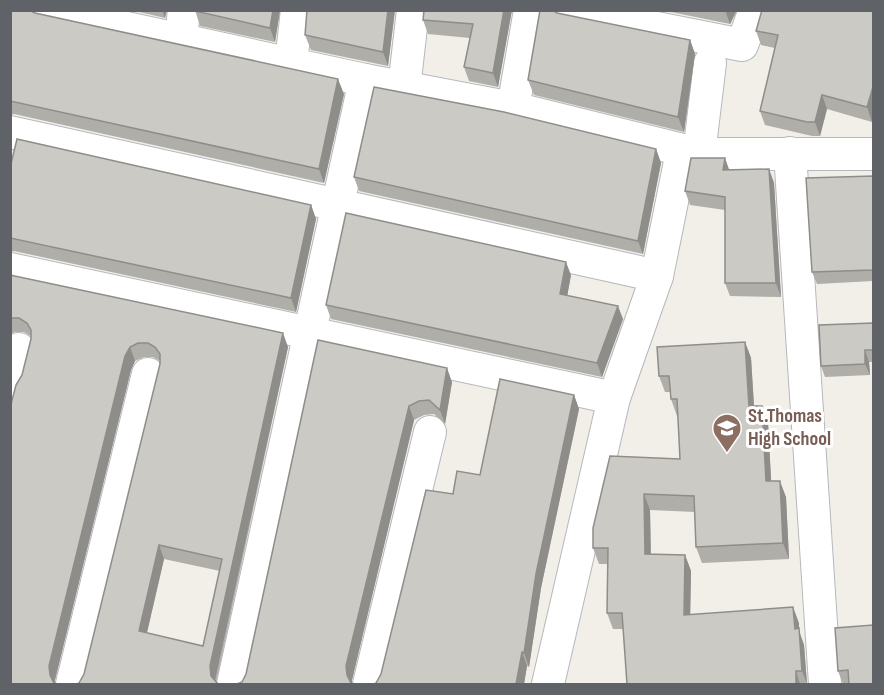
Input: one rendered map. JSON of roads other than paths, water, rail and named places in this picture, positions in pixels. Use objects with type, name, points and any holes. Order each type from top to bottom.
[{"type":"street","points":[[44,10],[182,25],[291,63],[404,88],[513,108],[690,153],[873,154]]},
{"type":"street","points":[[291,63],[297,10]]},
{"type":"street","points":[[404,88],[413,10]]},
{"type":"street","points":[[513,108],[530,10]]},
{"type":"street","points":[[566,10],[732,45],[742,45],[755,10]]},
{"type":"street","points":[[548,684],[614,398],[657,276],[690,153],[710,63]]},
{"type":"street","points":[[233,684],[365,80]]},
{"type":"street","points":[[10,132],[657,276]]},
{"type":"street","points":[[790,153],[825,684]]},
{"type":"street","points":[[10,269],[614,398]]},
{"type":"street","points":[[10,385],[19,349]]},
{"type":"street","points":[[72,684],[148,374]]},
{"type":"street","points":[[369,684],[430,432]]},
{"type":"place","name":"St.Thomas High School","points":[[727,454]]}]
